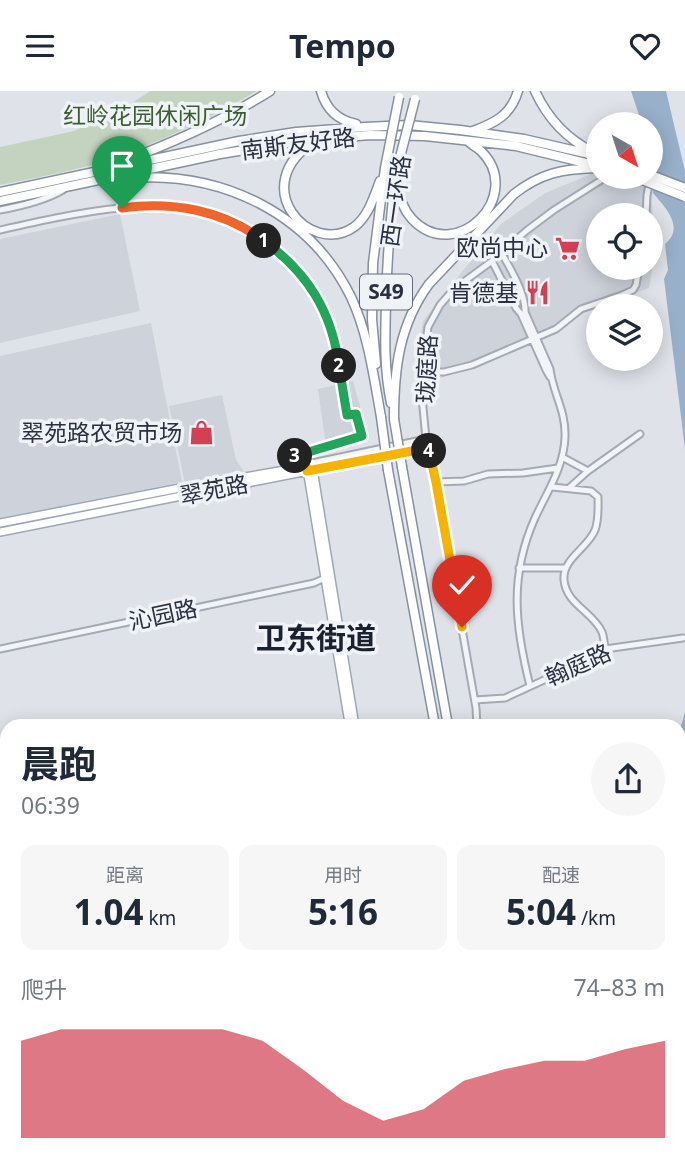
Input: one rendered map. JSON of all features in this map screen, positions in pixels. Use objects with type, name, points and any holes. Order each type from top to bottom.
[{"type":"highway","points":[[94,176],[191,133],[270,91]]},
{"type":"highway","points":[[321,91],[325,102],[337,117],[365,127]]},
{"type":"highway","points":[[398,165],[400,200],[416,223],[430,232],[449,235],[469,228],[485,216],[494,199],[495,188],[488,160],[468,136],[499,120],[512,106],[518,91]]},
{"type":"highway","points":[[535,91],[563,131],[586,149]]},
{"type":"highway","name":"西一环路","points":[[399,93],[385,168],[373,274],[374,342],[388,470],[434,719]]},
{"type":"highway","name":"西一环路","points":[[416,94],[398,165],[391,209],[385,343],[387,382],[447,719]]},
{"type":"highway","name":"南斯友好路","points":[[0,203],[70,186],[94,176],[239,141],[296,132],[365,127],[409,125],[516,146],[586,164]]},
{"type":"highway","name":"南斯友好路","points":[[0,192],[317,139],[370,135],[524,139],[586,153]]},
{"type":"highway","points":[[317,139],[294,158],[284,179],[287,206],[304,226],[315,232],[344,233],[355,226],[371,204],[385,168]]},
{"type":"highway","points":[[394,419],[394,386],[401,342],[410,314],[429,284],[514,194],[538,178],[558,171],[586,168]]},
{"type":"highway","points":[[94,176],[176,177],[202,182],[254,200],[300,231],[338,275],[352,299],[369,352],[381,417]]},
{"type":"highway","points":[[663,182],[685,188]]},
{"type":"highway","points":[[663,186],[685,197]]},
{"type":"main road","name":"翠苑路","points":[[0,523],[180,488],[309,467]]},
{"type":"main road","name":"翠苑路","points":[[0,532],[309,467]]},
{"type":"main road","points":[[309,467],[325,578],[351,719]]},
{"type":"main road","points":[[309,467],[351,719]]},
{"type":"street","points":[[0,210],[27,205],[70,186]]},
{"type":"street","name":"珑庭路","points":[[476,719],[436,482],[426,439],[422,372],[428,327],[440,305],[454,289],[554,210],[587,189]]},
{"type":"street","points":[[0,230],[95,210],[174,205],[197,209],[237,224],[278,251],[297,268],[321,305],[337,353],[347,415],[356,414],[362,436],[295,456],[297,463],[309,467]]},
{"type":"street","points":[[501,252],[525,304],[525,312],[535,339]]},
{"type":"street","points":[[492,261],[550,369],[564,418],[562,457],[552,487],[528,535],[519,568],[516,615],[530,686]]},
{"type":"street","points":[[422,372],[444,372],[472,365],[535,339],[556,329],[580,309],[633,290],[637,280]]},
{"type":"street","points":[[569,488],[640,434]]},
{"type":"street","name":"翠苑路","points":[[309,467],[426,439]]},
{"type":"street","name":"翠苑路","points":[[309,467],[428,448]]},
{"type":"street","points":[[562,457],[588,471]]},
{"type":"street","points":[[436,482],[464,481],[488,474],[558,468]]},
{"type":"street","points":[[552,487],[591,491],[597,495],[597,525],[591,538],[565,568],[564,579],[566,589],[576,605],[602,633],[605,649]]},
{"type":"street","points":[[519,568],[565,568]]},
{"type":"street","name":"沁园路","points":[[0,649],[314,583],[325,578]]},
{"type":"street","name":"翰庭路","points":[[475,700],[505,698],[605,649],[683,638]]},
{"type":"shaded area","points":[[586,176],[586,189],[646,189],[651,195],[652,203],[586,203],[586,280],[650,280],[649,288],[632,294],[586,294],[586,311],[560,330],[428,383],[427,367],[415,368],[423,321],[501,224],[545,193]]},
{"type":"shaded area","points":[[120,214],[140,311],[0,343],[0,239]]},
{"type":"shaded area","points":[[151,323],[182,482],[0,518],[0,356]]},
{"type":"shaded area","points":[[353,381],[366,441],[295,462],[289,459],[288,454],[326,446],[318,389]]},
{"type":"shaded area","name":"翠苑路农贸市场","points":[[222,395],[236,460],[245,473],[185,484],[169,406]]},
{"type":"green space","name":"红岭花园休闲广场","points":[[150,91],[257,91],[216,114],[151,144],[84,167],[0,185],[0,147],[74,131],[132,103]]},
{"type":"water","points":[[631,91],[666,91],[685,171],[685,449],[664,279],[668,270],[665,244],[671,238],[673,225],[663,203],[653,193],[654,189],[663,189],[663,112],[638,112]]},
{"type":"place","name":"欧尚中心","points":[[568,248]]},
{"type":"place","name":"肯德基","points":[[538,293]]},
{"type":"place","name":"翠苑路农贸市场","points":[[202,433]]},
{"type":"district","name":"卫东街道","points":[[316,639]]},
{"type":"route","points":[[122,208],[174,205],[197,209],[237,224],[258,236],[297,268],[321,305],[332,332],[347,415],[356,414],[362,436],[295,456],[297,463],[306,465],[307,471],[428,448],[462,627]]}]
